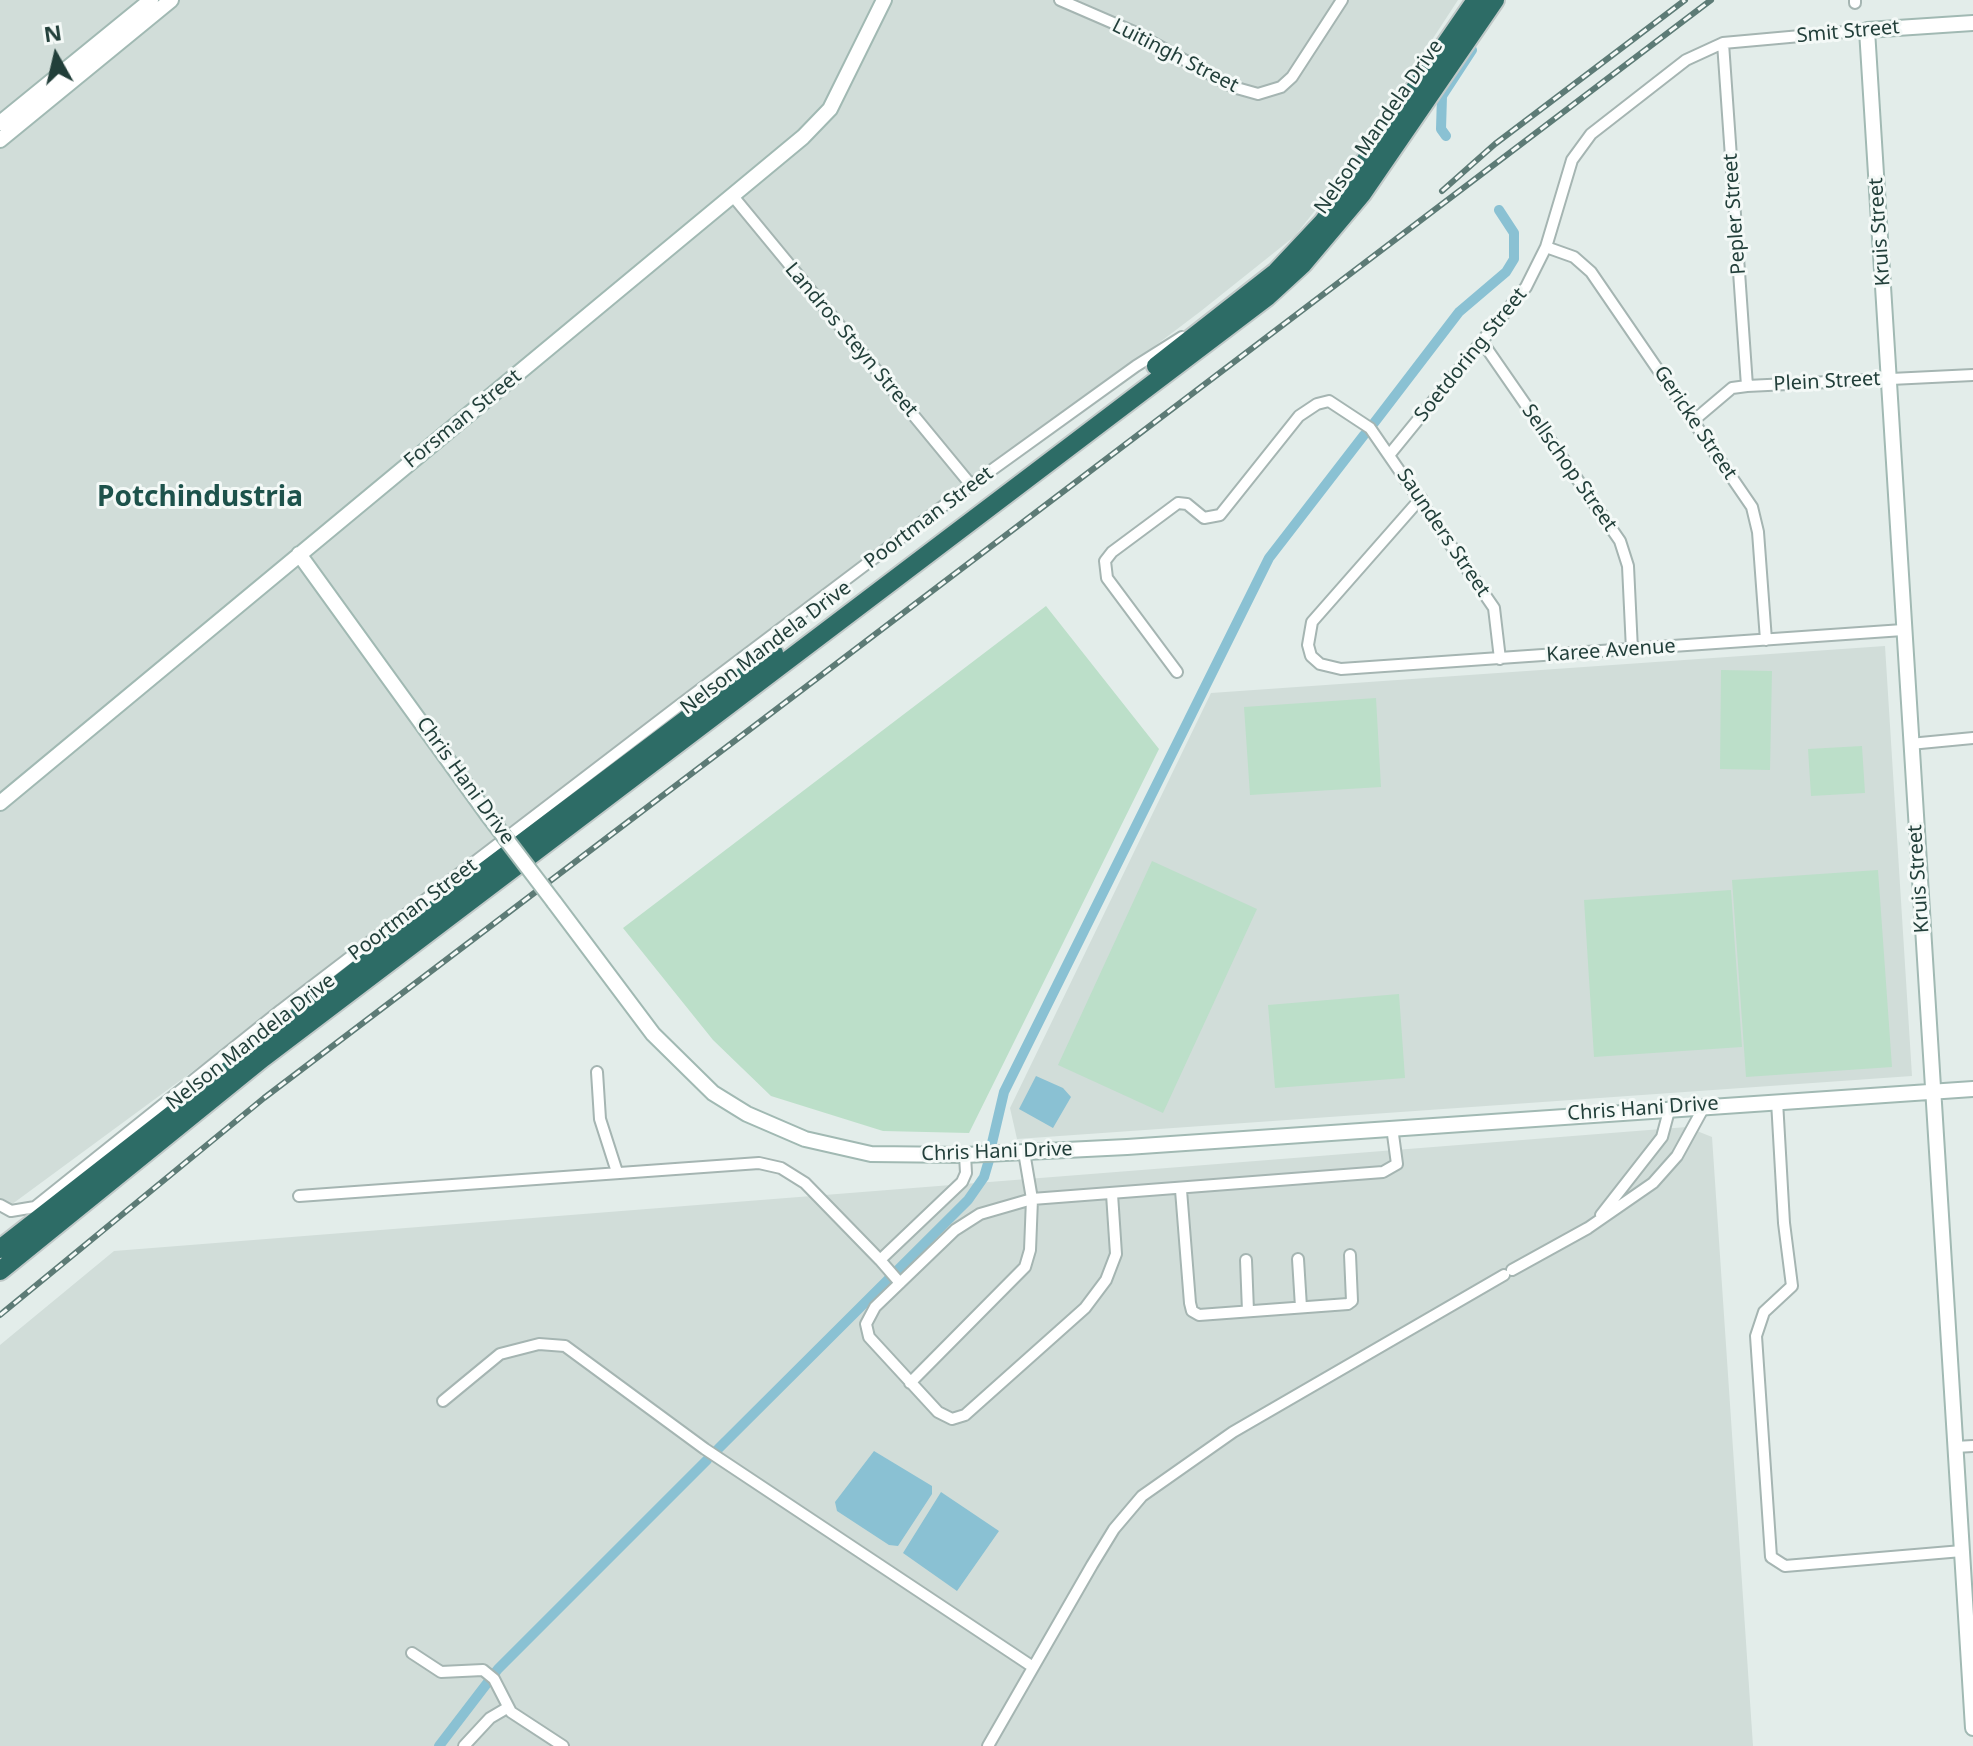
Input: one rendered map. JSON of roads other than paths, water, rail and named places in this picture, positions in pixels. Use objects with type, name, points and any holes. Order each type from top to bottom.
[{"type":"highway","name":"Nelson Mandela Drive","points":[[0,1249],[537,830],[1226,313],[1284,264],[1323,222],[1476,0]]},
{"type":"highway","name":"Nelson Mandela Drive","points":[[0,1271],[276,1049],[1278,288],[1303,264],[1362,194],[1495,0]]},
{"type":"street","points":[[0,123],[151,0]]},
{"type":"street","points":[[0,140],[171,0]]},
{"type":"street","name":"Forsman Street","points":[[0,803],[803,137],[830,109],[884,0]]},
{"type":"street","name":"Luitingh Street","points":[[1060,0],[1134,32],[1233,87],[1258,94],[1281,87],[1292,77],[1342,0]]},
{"type":"street","name":"Smit Street","points":[[1723,43],[1973,23]]},
{"type":"street","name":"Kruis Street","points":[[1867,30],[1973,1728]]},
{"type":"street","name":"Soetdoring Street","points":[[1390,454],[1526,287],[1546,247],[1572,160],[1581,145],[1686,60],[1723,43]]},
{"type":"street","name":"Pepler Street","points":[[1723,43],[1747,386]]},
{"type":"street","name":"Landros Steyn Street","points":[[732,195],[971,485]]},
{"type":"street","name":"Gericke Street","points":[[1546,247],[1574,257],[1591,272],[1756,518],[1766,640]]},
{"type":"street","name":"Poortman Street","points":[[0,1205],[11,1211],[35,1207],[281,1010],[971,485],[1146,359],[1226,313]]},
{"type":"street","name":"Sellschop Street","points":[[1483,343],[1620,541],[1628,566],[1632,650]]},
{"type":"street","name":"Plein Street","points":[[1693,421],[1732,388],[1973,375]]},
{"type":"street","name":"Saunders Street","points":[[1177,672],[1107,578],[1105,561],[1112,552],[1178,503],[1187,504],[1204,518],[1220,515],[1299,416],[1317,404],[1329,401],[1370,428],[1494,608],[1500,659]]},
{"type":"street","name":"Karee Avenue","points":[[1421,498],[1312,622],[1308,645],[1311,656],[1320,664],[1341,669],[1903,630]]},
{"type":"street","name":"Chris Hani Drive","points":[[299,554],[487,814],[653,1034],[686,1070],[725,1100],[778,1128],[840,1148],[871,1154],[1024,1152],[1973,1089]]},
{"type":"street","points":[[1910,744],[1973,738]]},
{"type":"street","points":[[597,1072],[600,1119],[617,1172]]},
{"type":"street","points":[[1777,1101],[1784,1223],[1792,1286],[1764,1312],[1756,1336],[1771,1557],[1785,1566],[1962,1551]]},
{"type":"street","points":[[988,1746],[1114,1529],[1142,1496],[1233,1432],[1588,1228],[1653,1183],[1677,1156],[1705,1105]]},
{"type":"street","points":[[1588,1228],[1652,1153],[1668,1123],[1670,1107]]},
{"type":"street","points":[[1112,1194],[1116,1240],[1113,1268],[1085,1308],[957,1418],[938,1412],[866,1330],[869,1316],[895,1277],[964,1222],[1032,1199],[1112,1194],[1181,1190],[1390,1171],[1397,1159],[1392,1127]]},
{"type":"street","points":[[910,1383],[1020,1274],[1030,1250],[1032,1199],[1024,1152]]},
{"type":"street","points":[[880,1260],[962,1182],[966,1173],[965,1155]]},
{"type":"street","points":[[299,1196],[743,1163],[781,1168],[805,1183],[895,1277]]},
{"type":"street","points":[[1181,1190],[1192,1311],[1199,1315],[1352,1301],[1350,1255]]},
{"type":"street","points":[[1298,1259],[1301,1307]]},
{"type":"street","points":[[1246,1260],[1248,1311]]},
{"type":"street","points":[[443,1401],[500,1354],[539,1344],[556,1343],[573,1349],[726,1464],[1033,1667]]},
{"type":"street","points":[[1955,1447],[1973,1446]]},
{"type":"street","points":[[412,1653],[441,1672],[476,1669],[492,1677],[507,1708],[563,1746]]},
{"type":"street","points":[[464,1746],[490,1718],[507,1708]]},
{"type":"water","points":[[1036,1076],[1063,1088],[1071,1097],[1053,1128],[1019,1109]]},
{"type":"water","points":[[874,1451],[932,1486],[932,1494],[898,1546],[889,1545],[837,1511],[835,1502]]},
{"type":"water","points":[[941,1492],[999,1531],[957,1591],[903,1553]]},
{"type":"waterway","points":[[1446,136],[1441,129],[1442,96],[1472,50]]},
{"type":"waterway","points":[[1374,423],[1459,312],[1506,272],[1514,259],[1514,233],[1499,210]]},
{"type":"waterway","points":[[992,1143],[1004,1092],[1269,558],[1364,435]]},
{"type":"waterway","points":[[718,1449],[968,1200],[984,1177],[989,1160]]},
{"type":"waterway","points":[[439,1746],[498,1669],[707,1460]]},
{"type":"railway","points":[[1442,191],[1495,144],[1685,0]]},
{"type":"railway","points":[[0,1315],[264,1098],[1711,0]]},
{"type":"district","name":"Potchindustria","points":[[200,498]]}]
